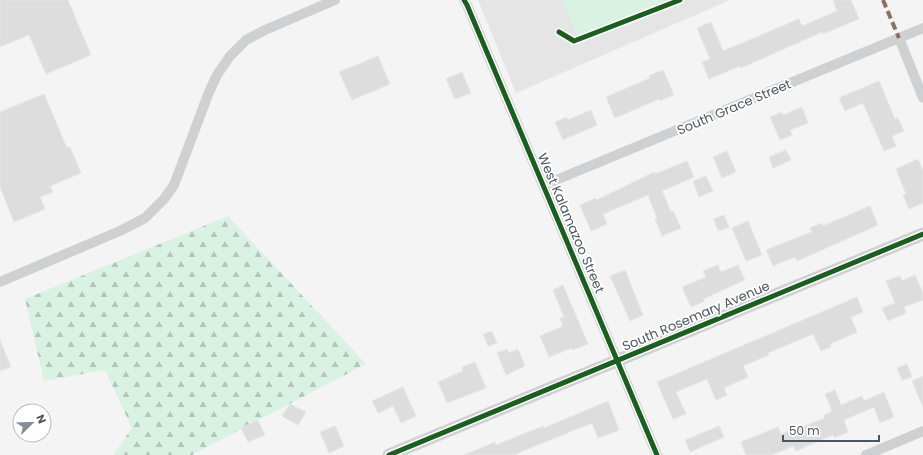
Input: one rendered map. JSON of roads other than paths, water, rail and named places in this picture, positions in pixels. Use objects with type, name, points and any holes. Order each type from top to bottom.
[{"type":"street","points":[[0,282],[122,230],[145,218],[164,199],[174,184],[209,92],[217,75],[230,56],[246,40],[265,30],[335,0]]},
{"type":"street","name":"West Kalamazoo Street","points":[[464,0],[657,455]]},
{"type":"street","name":"South Grace Street","points":[[544,186],[923,28]]},
{"type":"street","points":[[899,38],[923,98]]},
{"type":"street","name":"South Rosemary Avenue","points":[[389,455],[923,234]]},
{"type":"street","points":[[866,455],[923,431]]}]
